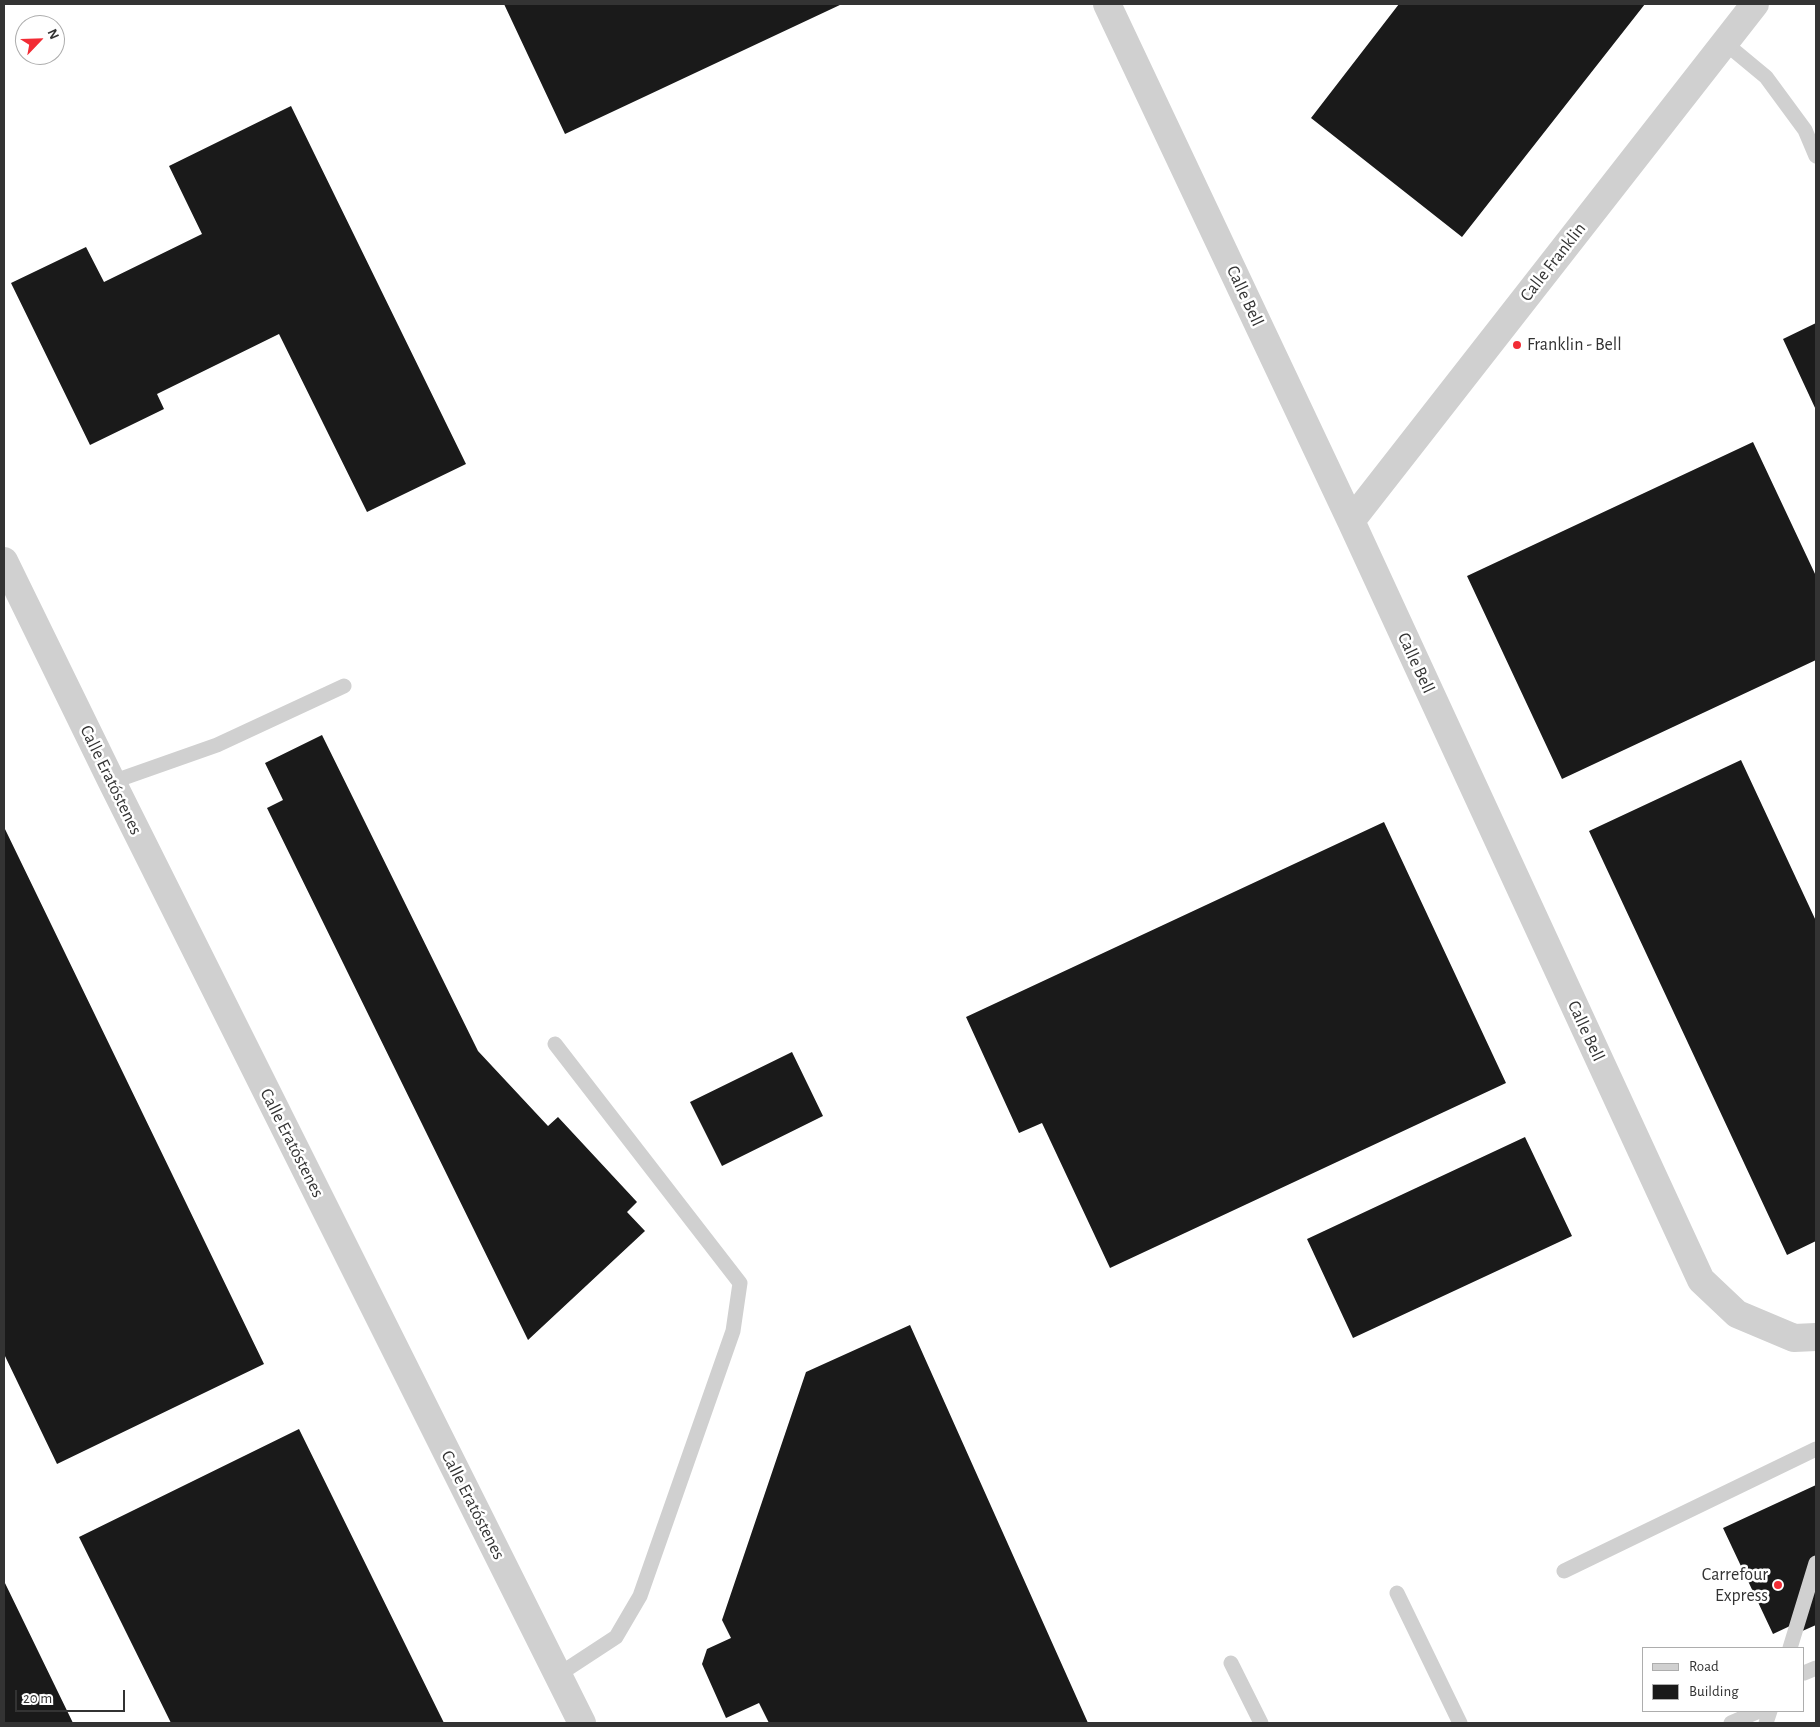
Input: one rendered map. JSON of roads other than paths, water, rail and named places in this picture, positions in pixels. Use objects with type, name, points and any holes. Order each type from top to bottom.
[{"type":"street","name":"Calle Bell","points":[[1107,4],[1351,521],[1701,1280],[1736,1314],[1794,1338],[1816,1336]]},
{"type":"street","name":"Calle Franklin","points":[[1351,521],[1755,4]]},
{"type":"street","name":"Calle Eratóstenes","points":[[4,562],[582,1723]]},
{"type":"lane","points":[[1725,43],[1766,76],[1805,130],[1816,156]]},
{"type":"lane","points":[[112,782],[217,745],[344,686]]},
{"type":"lane","points":[[555,1044],[740,1283],[733,1331],[640,1596],[616,1637],[558,1675]]},
{"type":"lane","points":[[1564,1571],[1816,1449]]},
{"type":"lane","points":[[1790,1647],[1816,1563]]},
{"type":"lane","points":[[1397,1593],[1460,1723]]},
{"type":"lane","points":[[1231,1664],[1261,1723]]},
{"type":"lane","points":[[1731,1723],[1757,1712]]},
{"type":"place","name":"Franklin - Bell","points":[[1517,345]]},
{"type":"place","name":"Carrefour Express","points":[[1778,1585]]}]
